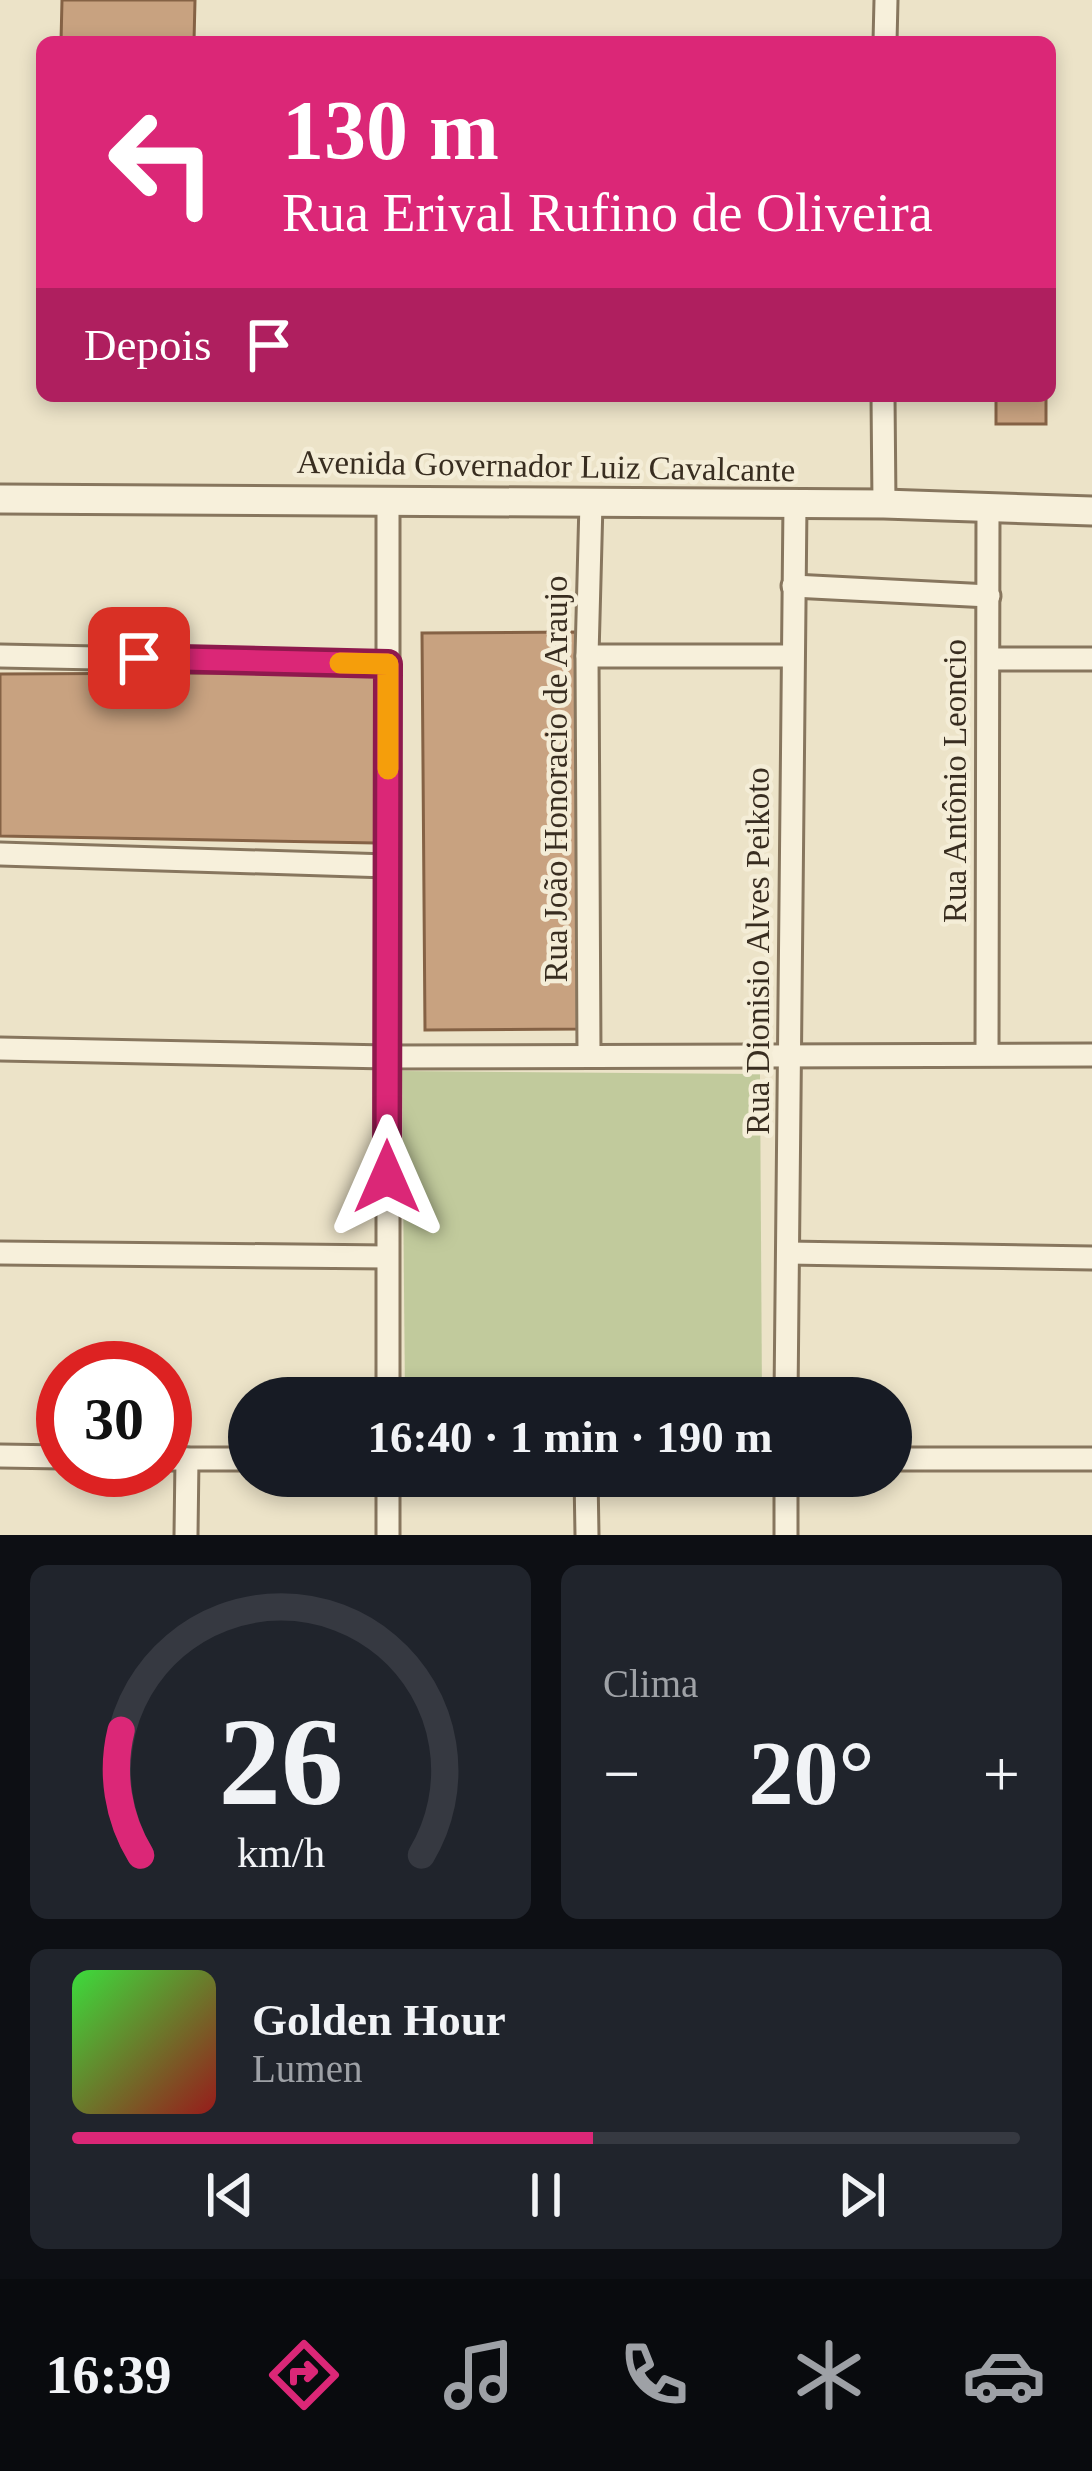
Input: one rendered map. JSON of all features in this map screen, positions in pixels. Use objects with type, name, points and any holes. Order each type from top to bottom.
[{"type":"street","points":[[885,36],[886,0]]},
{"type":"street","points":[[883,402],[884,504]]},
{"type":"street","name":"Avenida Governador Luiz Cavalcante","points":[[0,499],[884,504],[1092,511]]},
{"type":"street","points":[[388,500],[388,1377]]},
{"type":"street","name":"Rua João Honoracio de Araujo","points":[[590,1055],[587,656],[591,503]]},
{"type":"street","name":"Rua Dionisio Alves Peikoto","points":[[786,1377],[794,504]]},
{"type":"street","name":"Rua Antônio Leoncio","points":[[987,1054],[988,508]]},
{"type":"street","points":[[793,586],[988,596]]},
{"type":"street","points":[[0,656],[388,664]]},
{"type":"street","points":[[587,656],[792,656]]},
{"type":"street","points":[[989,659],[1092,659]]},
{"type":"street","points":[[0,854],[388,866]]},
{"type":"street","points":[[0,1049],[387,1058],[1092,1055]]},
{"type":"street","points":[[0,1253],[387,1257]]},
{"type":"street","points":[[788,1253],[1092,1258]]},
{"type":"street","points":[[0,1456],[36,1457]]},
{"type":"street","points":[[192,1459],[228,1459]]},
{"type":"street","points":[[912,1459],[1092,1459]]},
{"type":"street","points":[[181,1497],[186,1535]]},
{"type":"street","points":[[388,1497],[388,1535]]},
{"type":"street","points":[[586,1497],[586,1535]]},
{"type":"street","points":[[786,1497],[786,1535]]},
{"type":"green space","points":[[402,1071],[760,1074],[762,1377],[405,1377]]},
{"type":"building","points":[[62,0],[195,0],[194,36],[61,36]]},
{"type":"building","points":[[996,402],[1046,402],[1046,424],[996,424]]},
{"type":"building","points":[[577,632],[580,1029],[425,1030],[422,633]]},
{"type":"building","points":[[381,672],[375,843],[0,836],[0,674]]},
{"type":"slow traffic","points":[[340,663],[388,664],[388,769]]},
{"type":"route","points":[[139,658],[388,664],[387,1177]]}]
